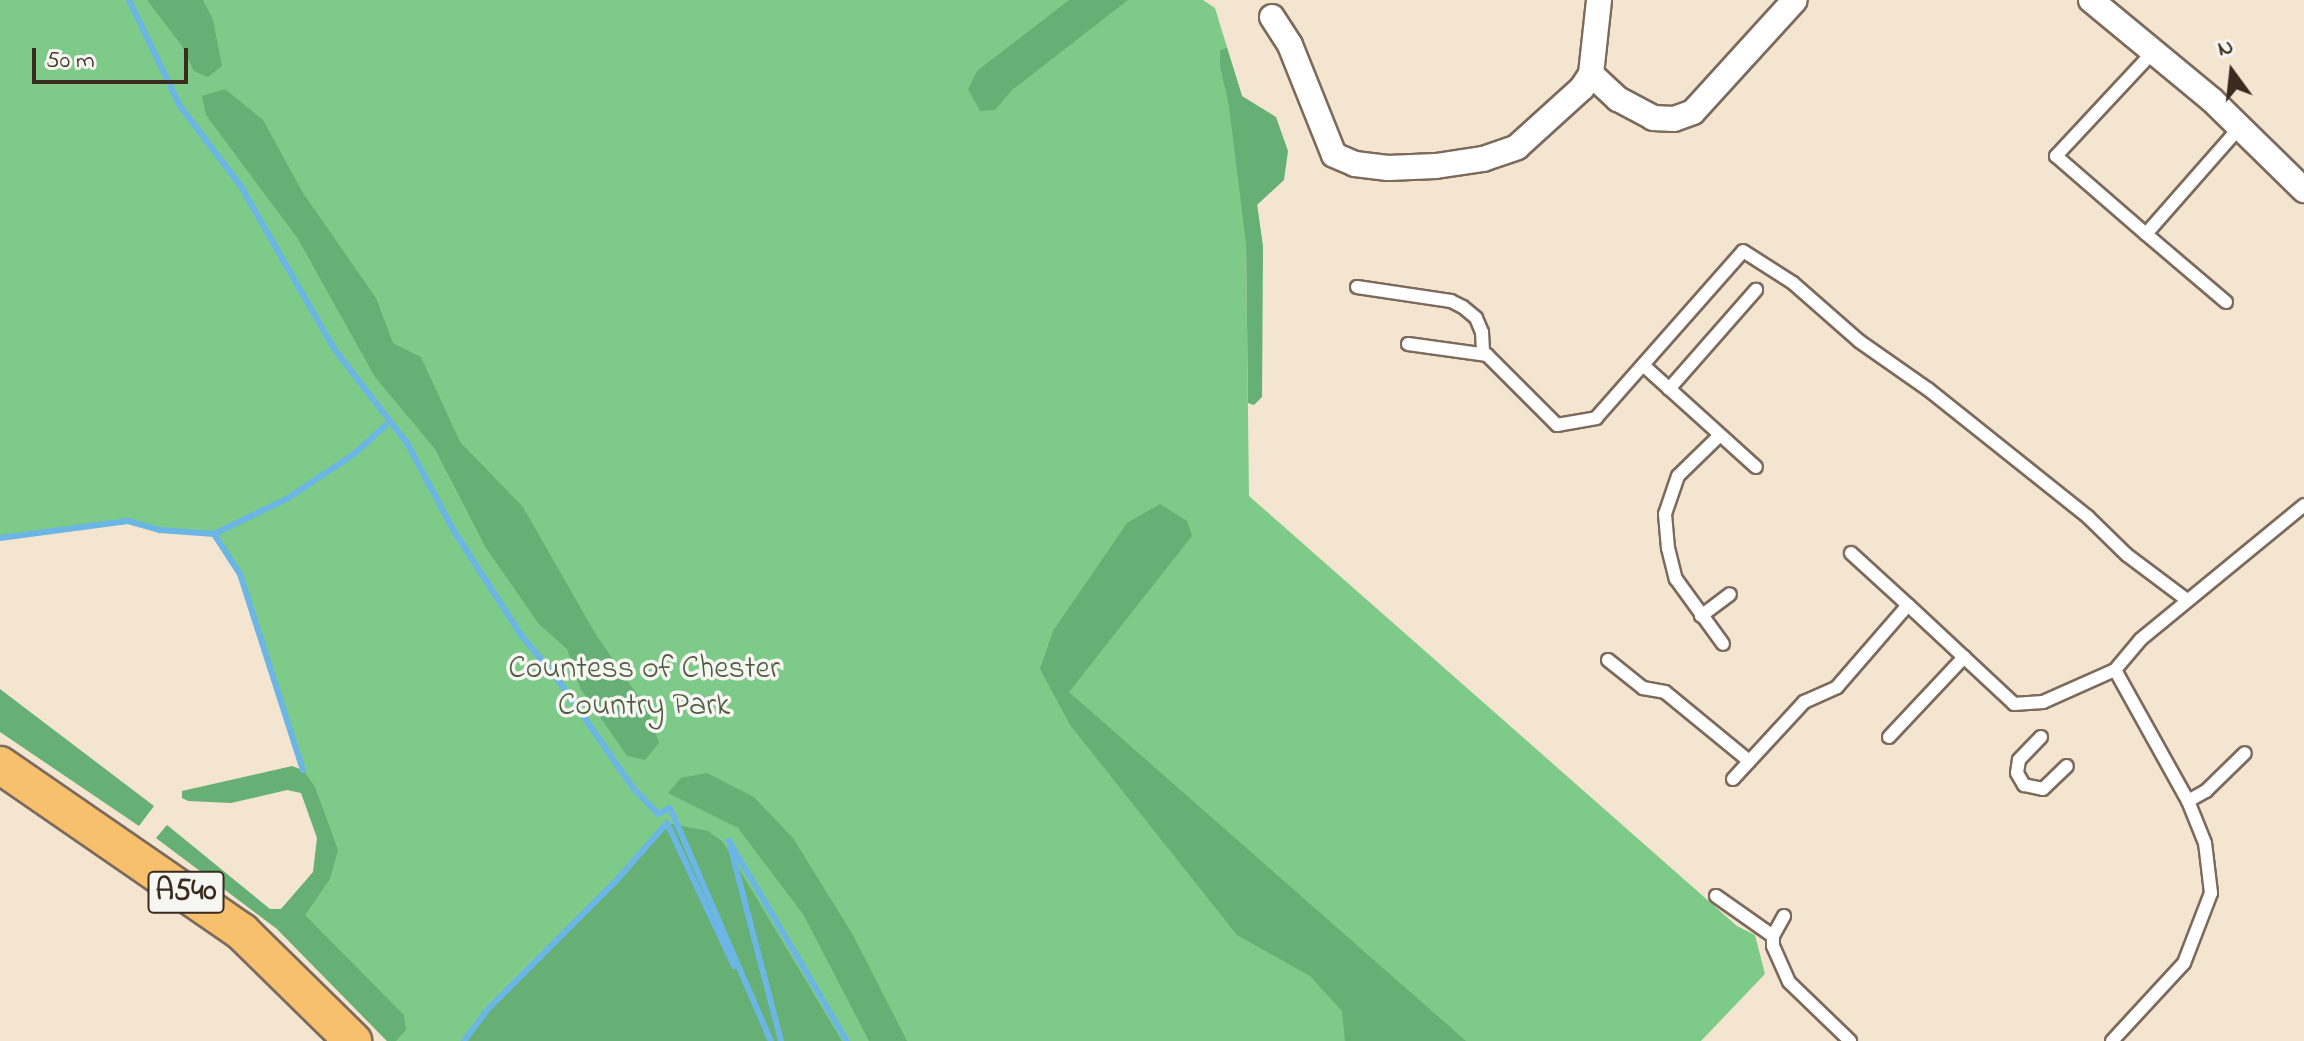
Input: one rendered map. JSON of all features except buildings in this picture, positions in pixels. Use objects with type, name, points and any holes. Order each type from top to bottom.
[{"type":"main road","name":"A540","points":[[0,765],[242,932],[353,1041]]},
{"type":"street","points":[[1272,17],[1290,45],[1334,155],[1355,164],[1388,168],[1436,166],[1483,159],[1517,147],[1547,124],[1591,74],[1599,0]]},
{"type":"street","points":[[1591,74],[1618,99],[1653,118],[1674,119],[1693,112],[1795,0]]},
{"type":"street","points":[[2091,0],[2240,127],[2304,190]]},
{"type":"lane","points":[[2152,53],[2056,156],[2226,302]]},
{"type":"lane","points":[[2146,234],[2240,127]]},
{"type":"lane","points":[[1408,344],[1483,354],[1557,425],[1596,418],[1743,251],[1793,283],[1859,341],[1941,400],[2088,517],[2127,555],[2187,600]]},
{"type":"lane","points":[[1357,287],[1451,301],[1463,307],[1476,318],[1482,332],[1483,354]]},
{"type":"lane","points":[[1669,389],[1756,290]]},
{"type":"lane","points":[[1643,365],[1756,467]]},
{"type":"lane","points":[[1719,436],[1678,476],[1665,514],[1668,548],[1676,579],[1723,644]]},
{"type":"lane","points":[[1851,553],[2014,704],[2043,702],[2115,670],[2124,655],[2187,600],[2304,505]]},
{"type":"lane","points":[[1701,616],[1730,594]]},
{"type":"lane","points":[[1733,779],[1804,702],[1837,687],[1908,605]]},
{"type":"lane","points":[[1889,737],[1964,657]]},
{"type":"lane","points":[[1608,660],[1643,688],[1665,692],[1749,761]]},
{"type":"lane","points":[[2112,1041],[2184,963],[2211,893],[2205,843],[2188,801],[2115,670]]},
{"type":"lane","points":[[2041,737],[2019,760],[2017,773],[2024,785],[2043,789],[2067,766]]},
{"type":"lane","points":[[2188,801],[2206,791],[2245,753]]},
{"type":"lane","points":[[1716,896],[1773,936]]},
{"type":"lane","points":[[1784,916],[1773,936],[1773,946],[1789,982],[1850,1041]]},
{"type":"green space","name":"Countess of Chester Country Park","points":[[0,0],[1203,0],[1215,8],[1242,96],[1263,247],[1246,244],[1249,496],[1737,926],[1755,935],[1765,974],[1701,1041],[387,1041],[277,929],[331,855],[240,574],[214,534],[160,530],[127,521],[0,538]]},
{"type":"green space","points":[[147,0],[203,0],[213,20],[222,66],[208,77],[194,71],[182,46]]},
{"type":"green space","points":[[1069,0],[1128,0],[1012,90],[995,110],[980,111],[968,89],[977,71]]},
{"type":"green space","points":[[1227,48],[1242,96],[1276,117],[1288,151],[1284,180],[1257,205],[1263,247],[1262,397],[1254,405],[1248,403],[1246,244],[1229,106],[1220,66],[1220,50]]},
{"type":"green space","points":[[225,89],[263,120],[303,193],[376,298],[393,343],[421,357],[460,442],[523,507],[595,633],[649,712],[659,743],[645,760],[627,756],[580,688],[567,649],[539,624],[486,548],[435,449],[375,377],[298,239],[206,115],[202,96]]},
{"type":"green space","points":[[1160,504],[1187,521],[1192,536],[1069,692],[1466,1041],[1345,1041],[1342,1011],[1310,976],[1237,935],[1070,725],[1040,669],[1053,631],[1127,523]]},
{"type":"green space","points":[[0,689],[154,806],[139,826],[0,732]]},
{"type":"green space","points":[[292,766],[303,770],[315,787],[338,850],[330,879],[305,915],[404,1015],[406,1030],[396,1041],[387,1041],[277,929],[156,838],[167,825],[270,909],[281,909],[313,872],[317,838],[301,793],[287,790],[231,803],[188,801],[182,798],[182,791]]},
{"type":"green space","points":[[707,773],[754,797],[793,838],[853,935],[907,1041],[869,1041],[803,914],[738,828],[668,793],[681,778]]},
{"type":"green space","points":[[667,823],[708,831],[723,842],[842,1041],[464,1041],[489,1008],[616,881]]},
{"type":"waterway","points":[[129,0],[180,106],[240,185],[335,350],[407,443],[454,531],[521,635],[559,681],[633,788],[658,814],[670,808],[771,1041]]},
{"type":"waterway","points":[[0,538],[128,521],[160,530],[214,534],[288,498],[354,454],[385,426]]},
{"type":"waterway","points":[[214,534],[240,574],[303,770]]},
{"type":"waterway","points":[[464,1041],[489,1008],[616,881],[667,823],[734,966]]},
{"type":"waterway","points":[[781,1041],[729,841],[847,1041]]}]
